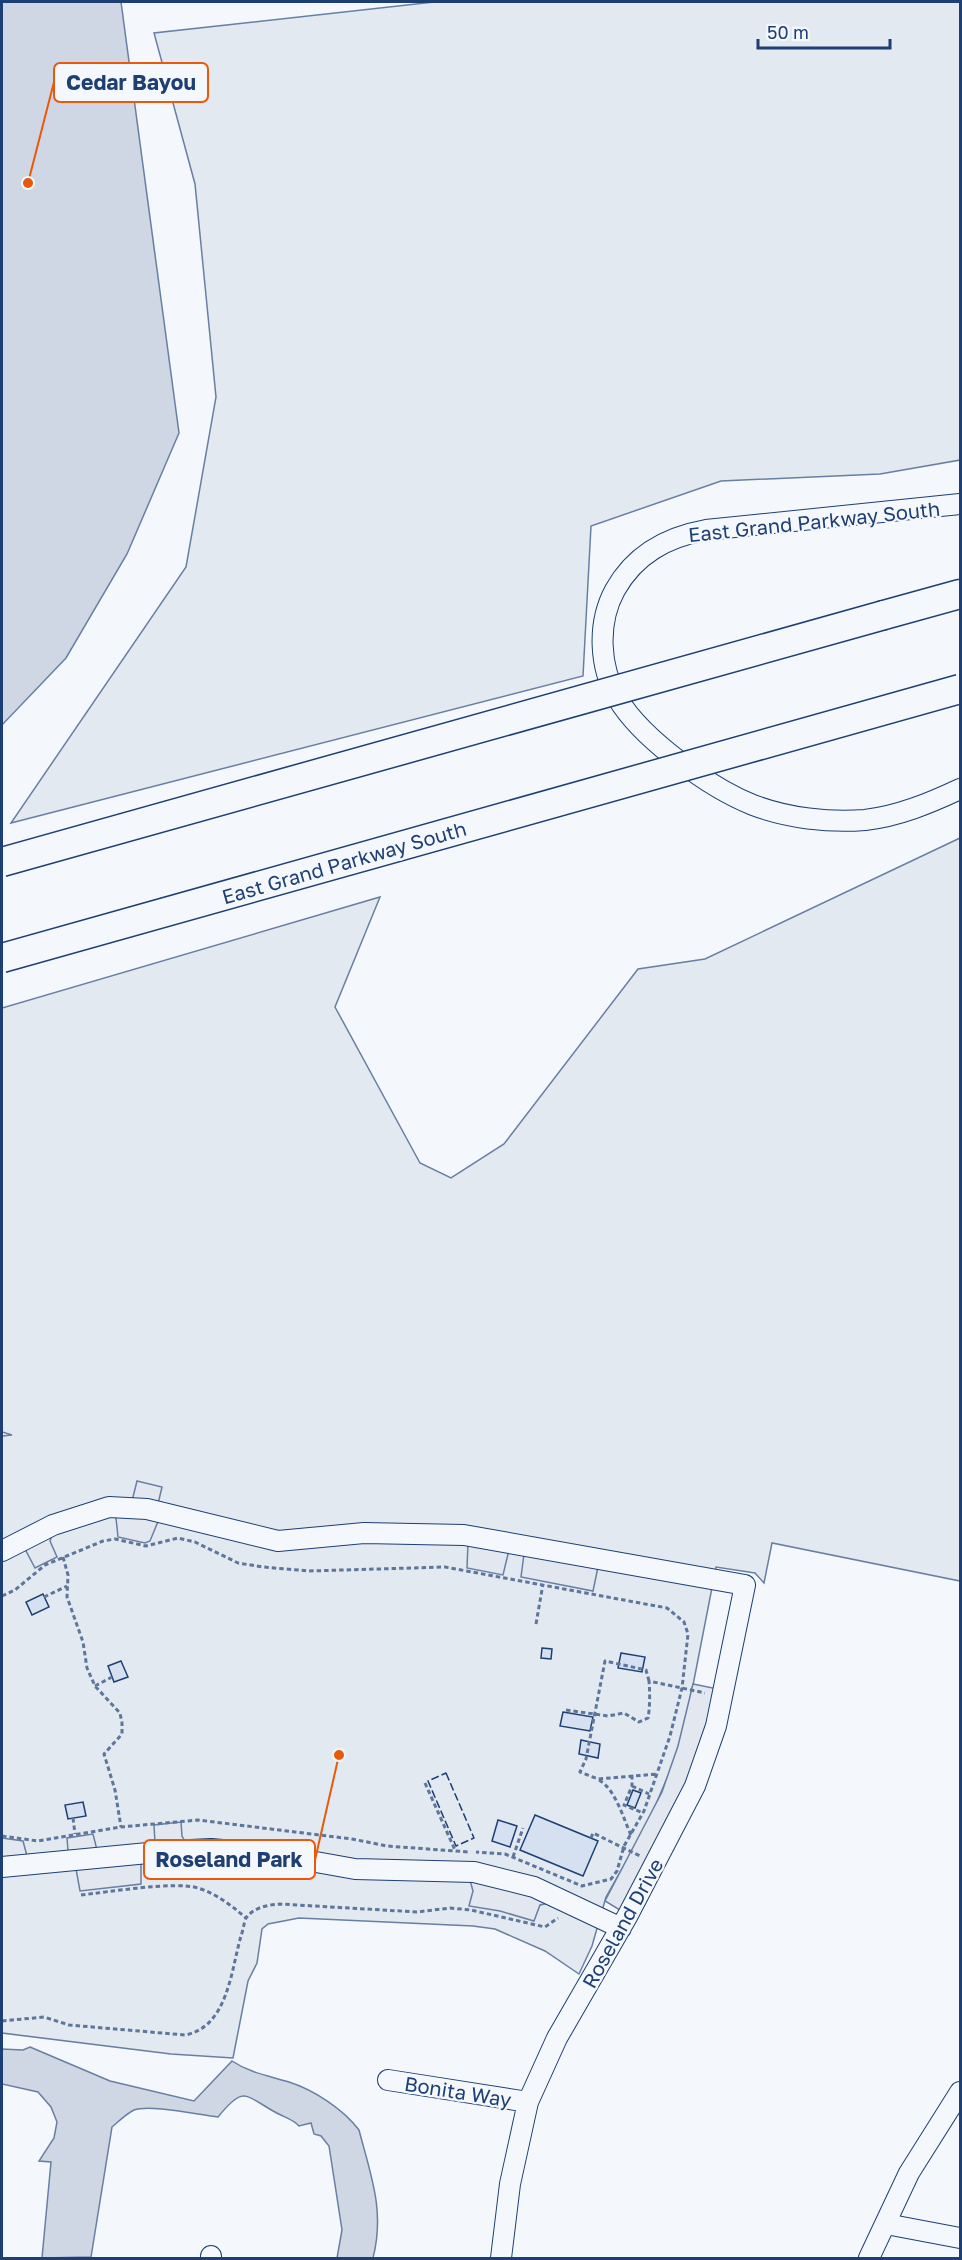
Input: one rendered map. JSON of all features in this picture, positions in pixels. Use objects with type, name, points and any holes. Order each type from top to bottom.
[{"type":"highway","points":[[2,862],[960,594]]},
{"type":"highway","name":"East Grand Parkway South","points":[[2,958],[960,689]]},
{"type":"street","name":"East Grand Parkway South","points":[[960,504],[681,534],[657,545],[636,561],[622,577],[611,596],[603,626],[602,651],[608,677],[618,700],[640,725],[690,770],[717,788],[754,806],[811,818],[865,820],[928,804],[960,789]]},
{"type":"street","name":"Roseland Drive","points":[[2,1551],[53,1525],[109,1507],[147,1509],[278,1541],[364,1533],[464,1535],[745,1586],[716,1726],[696,1786],[621,1928],[557,2038],[528,2102],[510,2184],[501,2259]]},
{"type":"street","points":[[2,1867],[211,1849],[272,1854],[355,1869],[446,1869],[568,1891],[621,1928]]},
{"type":"street","name":"Bonita Way","points":[[388,2080],[528,2102]]},
{"type":"street","points":[[869,2259],[909,2173],[960,2092]]},
{"type":"street","points":[[886,2224],[948,2238],[960,2238]]},
{"type":"path","points":[[2,1596],[15,1590],[45,1565],[115,1539],[146,1546],[178,1538],[195,1542],[238,1563],[263,1567],[309,1571],[445,1567],[543,1584],[667,1608],[676,1613],[684,1622],[688,1635],[682,1688],[643,1813],[624,1846],[617,1871],[610,1879],[590,1886],[568,1891],[505,1854],[387,1846],[352,1839],[198,1820],[121,1827],[38,1841],[2,1836]]},
{"type":"path","points":[[63,1557],[67,1567],[69,1605],[82,1642],[87,1668],[95,1686],[120,1713],[122,1734],[104,1754],[115,1790],[121,1827]]},
{"type":"path","points":[[536,1624],[543,1584]]},
{"type":"path","points":[[44,1597],[67,1586]]},
{"type":"path","points":[[566,1710],[596,1714],[624,1713],[639,1722],[643,1721],[649,1714],[647,1705],[650,1681],[646,1670],[641,1667],[605,1661],[596,1714],[586,1759],[580,1772],[606,1784],[631,1835]]},
{"type":"path","points":[[95,1686],[112,1677]]},
{"type":"path","points":[[650,1681],[721,1697]]},
{"type":"path","points":[[103,1701],[107,1697]]},
{"type":"path","points":[[598,1779],[657,1774]]},
{"type":"path","points":[[632,1775],[632,1786],[624,1805],[643,1813]]},
{"type":"path","points":[[425,1783],[455,1851]]},
{"type":"path","points":[[632,1786],[650,1794]]},
{"type":"path","points":[[73,1818],[75,1834]]},
{"type":"path","points":[[507,1879],[523,1828]]},
{"type":"path","points":[[591,1838],[593,1833],[624,1846],[655,1865]]},
{"type":"path","points":[[81,1895],[146,1888],[196,1888],[223,1900],[246,1918]]},
{"type":"path","points":[[2,2021],[44,2017],[69,2025],[185,2035],[196,2033],[215,2014],[225,1996],[246,1918],[262,1906],[280,1904],[417,1912],[450,1908],[471,1910],[545,1927],[558,1918],[568,1891]]},
{"type":"shaded area","points":[[2,2],[121,2],[179,433],[127,554],[66,658],[2,725]]},
{"type":"shaded area","points":[[434,2],[960,2],[960,460],[880,474],[721,481],[591,526],[583,676],[11,823],[186,567],[216,397],[195,184],[154,33]]},
{"type":"shaded area","points":[[960,838],[960,1581],[772,1543],[764,1583],[755,1573],[716,1567],[687,1716],[673,1764],[648,1823],[606,1897],[592,1946],[579,1974],[545,1951],[495,1929],[299,1918],[268,1924],[262,1929],[257,1963],[248,1981],[233,2058],[171,2054],[2,2033],[2,1436],[12,1435],[2,1432],[2,1008],[380,897],[335,1007],[420,1163],[451,1178],[504,1144],[638,969],[705,959]]},
{"type":"shaded area","points":[[137,1481],[162,1487],[158,1504],[132,1501]]},
{"type":"shaded area","points":[[109,1515],[159,1519],[150,1541],[145,1543],[118,1537],[116,1518]]},
{"type":"shaded area","points":[[53,1533],[50,1541],[57,1557],[35,1568],[24,1547]]},
{"type":"shaded area","points":[[468,1543],[509,1550],[503,1575],[467,1568]]},
{"type":"shaded area","points":[[524,1554],[598,1567],[593,1591],[521,1577]]},
{"type":"shaded area","points":[[693,1684],[723,1690],[716,1726],[628,1915],[605,1901],[662,1792],[678,1746]]},
{"type":"shaded area","points":[[181,1822],[182,1836],[186,1843],[155,1843],[154,1825]]},
{"type":"shaded area","points":[[93,1834],[97,1850],[68,1851],[67,1838]]},
{"type":"shaded area","points":[[2,1838],[23,1841],[27,1856],[2,1861]]},
{"type":"shaded area","points":[[141,1863],[141,1884],[80,1891],[76,1869]]},
{"type":"shaded area","points":[[470,1880],[530,1895],[549,1903],[540,1905],[534,1921],[500,1911],[469,1906],[473,1891]]},
{"type":"shaded area","points":[[30,2047],[110,2081],[194,2101],[232,2061],[253,2071],[299,2085],[318,2095],[345,2115],[359,2130],[372,2178],[377,2209],[378,2225],[373,2258],[337,2258],[342,2230],[329,2146],[321,2136],[314,2134],[311,2123],[299,2126],[245,2096],[234,2100],[218,2117],[151,2108],[134,2110],[125,2116],[112,2127],[91,2257],[42,2258],[51,2162],[39,2161],[54,2138],[57,2122],[51,2107],[38,2092],[2,2084],[2,2049],[23,2050]]},
{"type":"building","points":[[43,1594],[49,1607],[32,1615],[26,1602]]},
{"type":"building","points":[[542,1648],[552,1649],[551,1659],[541,1658]]},
{"type":"building","points":[[621,1653],[645,1657],[642,1672],[618,1668]]},
{"type":"building","points":[[121,1661],[128,1677],[114,1682],[108,1666]]},
{"type":"building","points":[[563,1712],[593,1717],[590,1731],[560,1726]]},
{"type":"building","points":[[581,1740],[600,1744],[598,1758],[579,1754]]},
{"type":"building","points":[[633,1790],[641,1793],[635,1808],[627,1805]]},
{"type":"building","points":[[83,1802],[86,1816],[68,1819],[65,1805]]},
{"type":"building","points":[[535,1815],[598,1841],[583,1876],[520,1850]]},
{"type":"building","points":[[498,1820],[517,1826],[510,1847],[492,1841]]},
{"type":"fence","points":[[446,1773],[474,1838],[456,1846],[428,1781],[446,1773]]},
{"type":"place","name":"Cedar Bayou","points":[[28,183]]},
{"type":"place","name":"Roseland Park","points":[[339,1755]]}]
